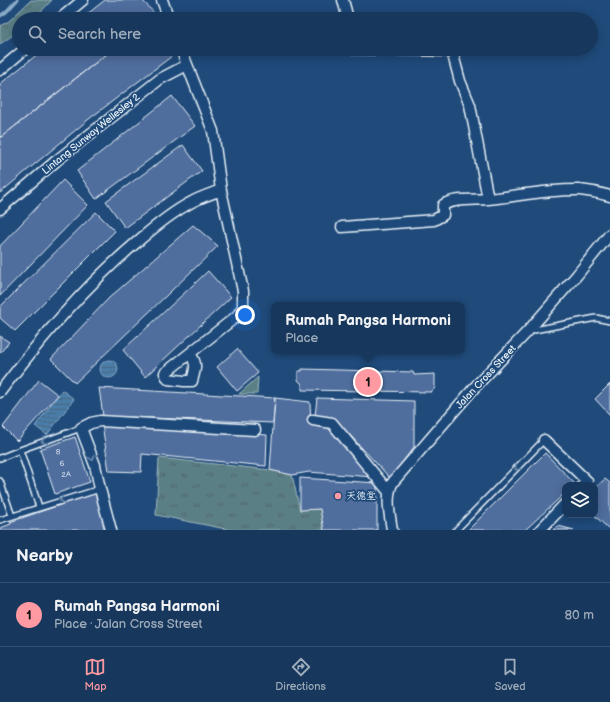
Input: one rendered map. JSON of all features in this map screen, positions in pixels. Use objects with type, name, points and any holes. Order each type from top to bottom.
[{"type":"street","points":[[68,12],[83,0]]},
{"type":"street","points":[[162,0],[166,12]]},
{"type":"street","points":[[343,0],[346,12]]},
{"type":"street","points":[[0,70],[17,56]]},
{"type":"street","points":[[184,56],[213,131],[221,190],[243,291],[243,307],[237,316],[190,354]]},
{"type":"street","points":[[453,56],[460,81],[470,106],[488,199]]},
{"type":"street","name":"Lintang Sunway Wellesley 2","points":[[0,209],[56,160],[160,79],[187,65]]},
{"type":"street","points":[[0,392],[60,318],[93,281],[149,232],[178,210],[190,203],[221,190]]},
{"type":"street","points":[[342,227],[434,220],[443,216],[443,205],[447,202],[488,199],[510,195],[580,190],[610,196]]},
{"type":"street","name":"Jalan Cross Street","points":[[389,492],[393,482],[450,415],[528,331],[577,275],[610,234]]},
{"type":"street","points":[[313,420],[332,423],[389,492],[392,530]]},
{"type":"street","points":[[112,530],[100,489],[95,465],[81,428],[90,423],[100,421],[255,430]]},
{"type":"street","points":[[544,440],[587,481],[586,482]]},
{"type":"street","points":[[540,530],[562,507]]},
{"type":"lane","points":[[528,331],[596,318],[610,321]]},
{"type":"lane","points":[[0,458],[81,428]]},
{"type":"lane","points":[[456,530],[544,440]]},
{"type":"lane","points":[[20,450],[39,507]]},
{"type":"lane","points":[[0,481],[12,516]]},
{"type":"lane","points":[[0,520],[100,489]]},
{"type":"green space","points":[[31,0],[52,0],[41,12],[18,12]]},
{"type":"green space","points":[[12,18],[12,36],[0,44],[0,26]]},
{"type":"green space","points":[[258,377],[257,394],[239,394]]},
{"type":"green space","points":[[159,458],[270,470],[292,475],[300,510],[320,509],[324,530],[231,530],[156,515]]},
{"type":"water","points":[[109,360],[115,363],[118,369],[115,375],[109,378],[103,375],[100,369],[103,363]]},
{"type":"water","points":[[62,390],[74,399],[47,435],[35,426]]},
{"type":"building","points":[[105,0],[142,0],[153,12],[90,12]]},
{"type":"building","points":[[35,56],[104,56],[0,138],[0,84]]},
{"type":"building","points":[[104,56],[172,56],[89,119],[0,193],[0,138]]},
{"type":"building","points":[[172,96],[195,126],[96,199],[77,171]]},
{"type":"building","points":[[183,145],[202,171],[125,228],[106,201]]},
{"type":"building","points":[[63,180],[88,205],[0,296],[0,246]]},
{"type":"building","points":[[96,212],[115,231],[15,331],[0,318],[0,307]]},
{"type":"building","points":[[193,225],[218,246],[75,383],[51,359],[109,298]]},
{"type":"building","points":[[208,271],[231,297],[145,377],[123,350]]},
{"type":"building","points":[[0,336],[9,342],[0,353]]},
{"type":"building","points":[[237,349],[258,373],[237,391],[217,367]]},
{"type":"building","points":[[302,369],[413,372],[414,375],[435,374],[435,388],[431,392],[302,390],[302,384],[298,380],[298,371],[302,371]]},
{"type":"building","points":[[39,380],[58,395],[17,441],[3,427]]},
{"type":"building","points":[[610,384],[610,415],[595,399]]},
{"type":"building","points":[[99,388],[275,398],[273,423],[103,416]]},
{"type":"building","points":[[275,398],[310,402],[311,425],[329,427],[373,477],[309,472],[292,475],[270,470]]},
{"type":"building","points":[[317,398],[414,401],[414,447],[390,478],[334,418],[315,417]]},
{"type":"building","points":[[102,424],[267,435],[266,466],[142,454],[141,472],[109,471]]},
{"type":"building","points":[[75,437],[90,482],[55,494],[40,449]]},
{"type":"building","points":[[545,453],[573,482],[562,482],[562,496],[525,530],[468,530]]},
{"type":"building","name":"天德堂","points":[[300,478],[377,483],[377,530],[324,530],[320,509],[300,510]]},
{"type":"building","points":[[605,479],[610,483],[610,526],[608,528],[597,518],[598,485]]},
{"type":"building","points":[[95,493],[107,530],[1,530],[0,528],[11,524],[10,522]]},
{"type":"building","points":[[558,526],[574,530],[553,530]]},
{"type":"waterway","points":[[0,16],[17,0]]},
{"type":"place","name":"Rumah Pangsa Harmoni","points":[[368,382]]},
{"type":"place","name":"天德堂","points":[[338,496]]}]
